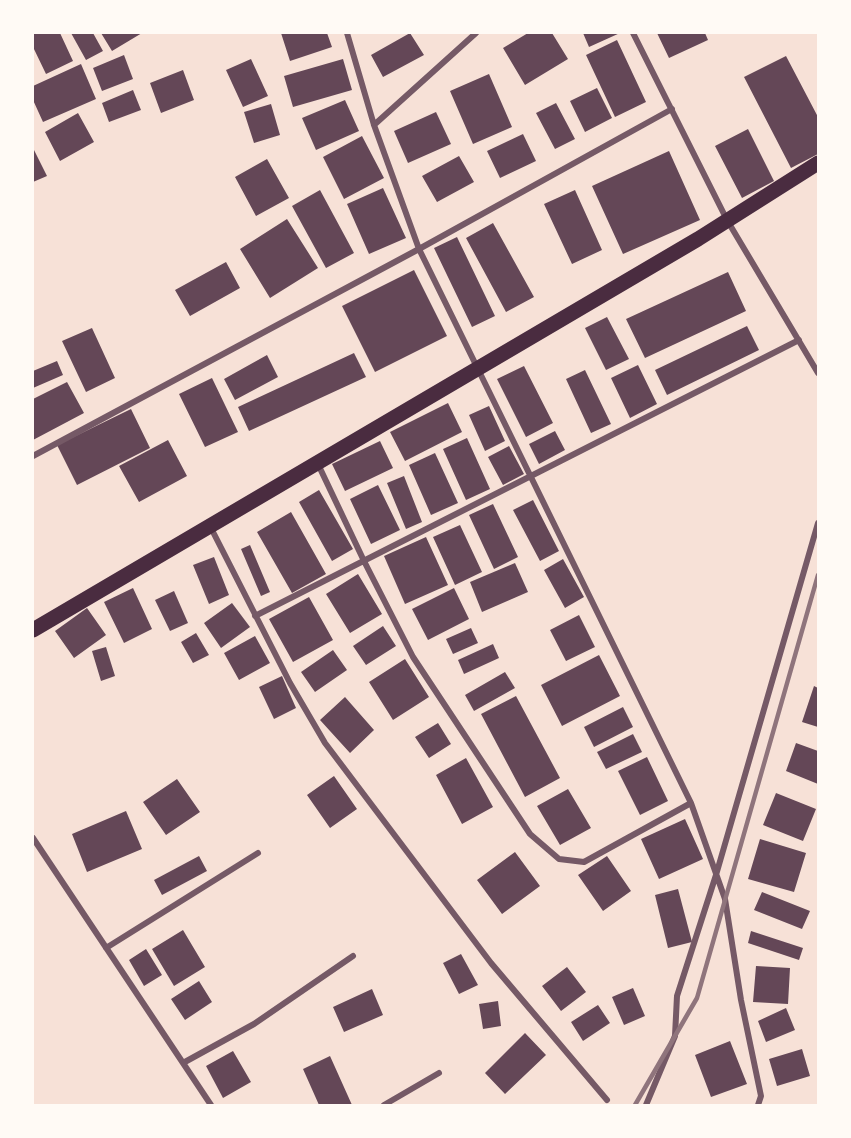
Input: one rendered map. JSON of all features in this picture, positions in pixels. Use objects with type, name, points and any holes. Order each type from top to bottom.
[{"type":"main road","points":[[33,630],[728,220],[818,163]]},
{"type":"street","points":[[347,33],[374,125],[419,249],[691,803],[725,899],[741,1000],[761,1096],[758,1105]]},
{"type":"street","points":[[374,125],[476,33]]},
{"type":"street","points":[[633,33],[728,220],[818,373]]},
{"type":"street","points":[[33,456],[419,249],[672,109]]},
{"type":"street","points":[[255,616],[799,340]]},
{"type":"street","points":[[317,461],[413,657],[530,834],[559,859],[584,862],[691,803]]},
{"type":"street","points":[[646,1105],[675,1036],[677,996],[716,875],[818,523]]},
{"type":"street","points":[[210,525],[255,616],[319,733],[362,794],[492,963],[607,1100]]},
{"type":"street","points":[[33,838],[211,1105]]},
{"type":"street","points":[[106,948],[258,853]]},
{"type":"street","points":[[183,1063],[254,1024],[353,956]]},
{"type":"street","points":[[384,1105],[439,1073]]},
{"type":"building","points":[[33,33],[60,33],[73,61],[46,74],[33,47]]},
{"type":"building","points":[[71,33],[93,33],[103,51],[86,60]]},
{"type":"building","points":[[101,33],[142,33],[112,51]]},
{"type":"building","points":[[281,33],[327,33],[332,47],[290,61]]},
{"type":"building","points":[[410,33],[424,55],[383,77],[371,55]]},
{"type":"building","points":[[528,33],[552,33],[568,59],[525,85],[503,48]]},
{"type":"building","points":[[583,33],[620,33],[589,47]]},
{"type":"building","points":[[657,33],[705,33],[708,40],[669,58]]},
{"type":"building","points":[[617,40],[646,102],[615,117],[586,55]]},
{"type":"building","points":[[124,55],[133,79],[102,91],[93,68]]},
{"type":"building","points":[[786,56],[818,117],[818,154],[791,168],[744,77]]},
{"type":"building","points":[[251,59],[268,96],[243,107],[226,70]]},
{"type":"building","points":[[343,59],[352,90],[293,107],[284,76]]},
{"type":"building","points":[[81,64],[96,99],[43,122],[33,100],[33,86]]},
{"type":"building","points":[[183,70],[194,100],[161,113],[150,83]]},
{"type":"building","points":[[489,74],[512,127],[473,144],[450,91]]},
{"type":"building","points":[[597,88],[612,118],[585,132],[570,101]]},
{"type":"building","points":[[133,90],[141,110],[109,122],[102,103]]},
{"type":"building","points":[[345,100],[359,131],[316,150],[302,118]]},
{"type":"building","points":[[556,103],[575,139],[555,149],[536,113]]},
{"type":"building","points":[[271,104],[280,135],[254,143],[244,112]]},
{"type":"building","points":[[436,112],[451,144],[408,163],[394,131]]},
{"type":"building","points":[[78,113],[94,142],[60,161],[45,132]]},
{"type":"building","points":[[748,129],[774,181],[742,198],[715,146]]},
{"type":"building","points":[[523,134],[536,161],[500,178],[487,151]]},
{"type":"building","points":[[362,136],[384,178],[344,199],[323,157]]},
{"type":"building","points":[[33,148],[47,176],[33,182]]},
{"type":"building","points":[[669,151],[700,220],[623,254],[592,186]]},
{"type":"building","points":[[459,156],[474,182],[437,202],[422,176]]},
{"type":"building","points":[[267,159],[289,198],[256,216],[235,177]]},
{"type":"building","points":[[383,188],[406,238],[369,254],[347,204]]},
{"type":"building","points":[[320,190],[354,253],[326,268],[292,206]]},
{"type":"building","points":[[575,190],[602,250],[572,264],[544,204]]},
{"type":"building","points":[[287,219],[318,268],[270,298],[240,249]]},
{"type":"building","points":[[493,223],[534,297],[506,312],[466,238]]},
{"type":"building","points":[[457,237],[495,316],[472,327],[434,248]]},
{"type":"building","points":[[226,262],[240,288],[190,316],[175,290]]},
{"type":"building","points":[[414,270],[447,336],[375,372],[342,306]]},
{"type":"building","points":[[728,272],[746,311],[645,358],[626,319]]},
{"type":"building","points":[[607,317],[629,359],[606,370],[585,328]]},
{"type":"building","points":[[747,326],[759,350],[667,395],[655,370]]},
{"type":"building","points":[[92,328],[115,378],[86,392],[62,341]]},
{"type":"building","points":[[354,353],[366,377],[249,431],[238,407]]},
{"type":"building","points":[[267,355],[278,377],[235,400],[224,379]]},
{"type":"building","points":[[57,361],[63,375],[33,388],[33,371]]},
{"type":"building","points":[[638,365],[657,404],[630,418],[611,378]]},
{"type":"building","points":[[524,366],[553,423],[526,437],[497,379]]},
{"type":"building","points":[[585,370],[611,424],[591,433],[566,379]]},
{"type":"building","points":[[212,378],[238,432],[205,447],[179,394]]},
{"type":"building","points":[[67,382],[84,413],[33,440],[33,399]]},
{"type":"building","points":[[448,403],[462,432],[405,461],[390,432]]},
{"type":"building","points":[[489,406],[505,441],[485,451],[469,415]]},
{"type":"building","points":[[131,409],[150,448],[77,485],[57,445]]},
{"type":"building","points":[[555,431],[565,450],[539,464],[529,444]]},
{"type":"building","points":[[467,438],[490,489],[466,500],[443,449]]},
{"type":"building","points":[[168,440],[187,476],[139,502],[119,466]]},
{"type":"building","points":[[380,441],[393,468],[345,491],[332,464]]},
{"type":"building","points":[[509,446],[524,474],[503,485],[488,457]]},
{"type":"building","points":[[435,453],[458,503],[431,515],[409,465]]},
{"type":"building","points":[[404,476],[422,522],[406,529],[387,483]]},
{"type":"building","points":[[378,485],[400,530],[371,544],[350,499]]},
{"type":"building","points":[[319,490],[353,549],[332,561],[299,502]]},
{"type":"building","points":[[533,500],[559,551],[540,561],[513,510]]},
{"type":"building","points":[[493,504],[518,557],[494,569],[469,515]]},
{"type":"building","points":[[291,512],[326,574],[292,593],[257,532]]},
{"type":"building","points":[[460,525],[482,572],[455,585],[433,537]]},
{"type":"building","points":[[426,537],[448,585],[405,604],[384,556]]},
{"type":"building","points":[[250,545],[270,592],[261,596],[241,549]]},
{"type":"building","points":[[214,557],[229,595],[209,604],[193,565]]},
{"type":"building","points":[[563,559],[584,597],[565,608],[544,570]]},
{"type":"building","points":[[515,563],[528,592],[482,612],[470,582]]},
{"type":"building","points":[[358,574],[382,614],[350,633],[326,594]]},
{"type":"building","points":[[133,588],[152,629],[124,643],[104,602]]},
{"type":"building","points":[[454,588],[469,619],[428,640],[412,609]]},
{"type":"building","points":[[174,591],[188,623],[170,631],[155,600]]},
{"type":"building","points":[[309,597],[333,640],[293,662],[269,619]]},
{"type":"building","points":[[232,603],[250,627],[221,648],[204,623]]},
{"type":"building","points":[[87,608],[106,635],[74,658],[55,631]]},
{"type":"building","points":[[579,615],[595,647],[566,661],[550,630]]},
{"type":"building","points":[[383,626],[396,646],[366,665],[353,646]]},
{"type":"building","points":[[471,628],[478,643],[453,654],[446,639]]},
{"type":"building","points":[[196,633],[209,655],[193,663],[181,642]]},
{"type":"building","points":[[255,636],[270,663],[239,680],[224,653]]},
{"type":"building","points":[[493,644],[499,658],[464,674],[458,660]]},
{"type":"building","points":[[106,647],[115,676],[101,681],[92,651]]},
{"type":"building","points":[[333,650],[347,670],[315,692],[301,672]]},
{"type":"building","points":[[599,655],[620,696],[562,726],[541,685]]},
{"type":"building","points":[[405,659],[429,697],[393,720],[369,682]]},
{"type":"building","points":[[505,672],[515,688],[474,711],[465,695]]},
{"type":"building","points":[[282,676],[296,708],[274,719],[259,687]]},
{"type":"building","points":[[814,686],[818,688],[818,727],[802,722]]},
{"type":"building","points":[[516,696],[560,778],[525,797],[481,714]]},
{"type":"building","points":[[345,697],[374,730],[350,753],[320,720]]},
{"type":"building","points":[[623,707],[633,727],[594,747],[584,727]]},
{"type":"building","points":[[438,723],[451,744],[429,758],[415,737]]},
{"type":"building","points":[[633,734],[642,752],[606,769],[597,752]]},
{"type":"building","points":[[796,743],[818,751],[818,784],[786,771]]},
{"type":"building","points":[[647,757],[668,801],[640,815],[618,771]]},
{"type":"building","points":[[466,758],[493,807],[462,824],[436,775]]},
{"type":"building","points":[[334,776],[357,809],[330,828],[307,795]]},
{"type":"building","points":[[177,779],[200,812],[166,835],[143,802]]},
{"type":"building","points":[[568,789],[591,828],[560,845],[537,806]]},
{"type":"building","points":[[776,793],[816,809],[803,841],[763,825]]},
{"type":"building","points":[[126,811],[142,849],[87,872],[72,834]]},
{"type":"building","points":[[685,819],[703,859],[659,879],[641,839]]},
{"type":"building","points":[[760,839],[806,853],[794,892],[748,879]]},
{"type":"building","points":[[515,852],[540,886],[502,914],[477,880]]},
{"type":"building","points":[[199,856],[207,871],[162,895],[154,880]]},
{"type":"building","points":[[607,856],[631,891],[603,911],[578,875]]},
{"type":"building","points":[[678,889],[692,942],[668,948],[655,895]]},
{"type":"building","points":[[762,892],[810,911],[802,929],[754,910]]},
{"type":"building","points":[[183,930],[205,967],[174,986],[152,949]]},
{"type":"building","points":[[751,931],[803,948],[799,960],[748,943]]},
{"type":"building","points":[[146,949],[162,975],[144,986],[129,960]]},
{"type":"building","points":[[461,954],[478,985],[459,994],[443,963]]},
{"type":"building","points":[[756,966],[790,968],[788,1004],[753,1002]]},
{"type":"building","points":[[567,967],[586,992],[561,1011],[542,986]]},
{"type":"building","points":[[199,981],[212,1002],[185,1020],[171,999]]},
{"type":"building","points":[[633,988],[645,1016],[624,1025],[612,997]]},
{"type":"building","points":[[372,989],[383,1015],[344,1032],[333,1007]]},
{"type":"building","points":[[498,1001],[501,1026],[483,1029],[479,1004]]},
{"type":"building","points":[[598,1005],[610,1023],[583,1041],[571,1022]]},
{"type":"building","points":[[786,1008],[795,1030],[766,1042],[758,1021]]},
{"type":"building","points":[[525,1033],[546,1055],[505,1094],[485,1073]]},
{"type":"building","points":[[730,1041],[747,1084],[711,1097],[695,1055]]},
{"type":"building","points":[[802,1049],[810,1076],[777,1086],[769,1059]]},
{"type":"building","points":[[233,1051],[251,1082],[223,1098],[206,1066]]},
{"type":"building","points":[[330,1056],[352,1105],[319,1105],[303,1069]]},
{"type":"railway","points":[[635,1105],[697,998],[818,575]]}]
